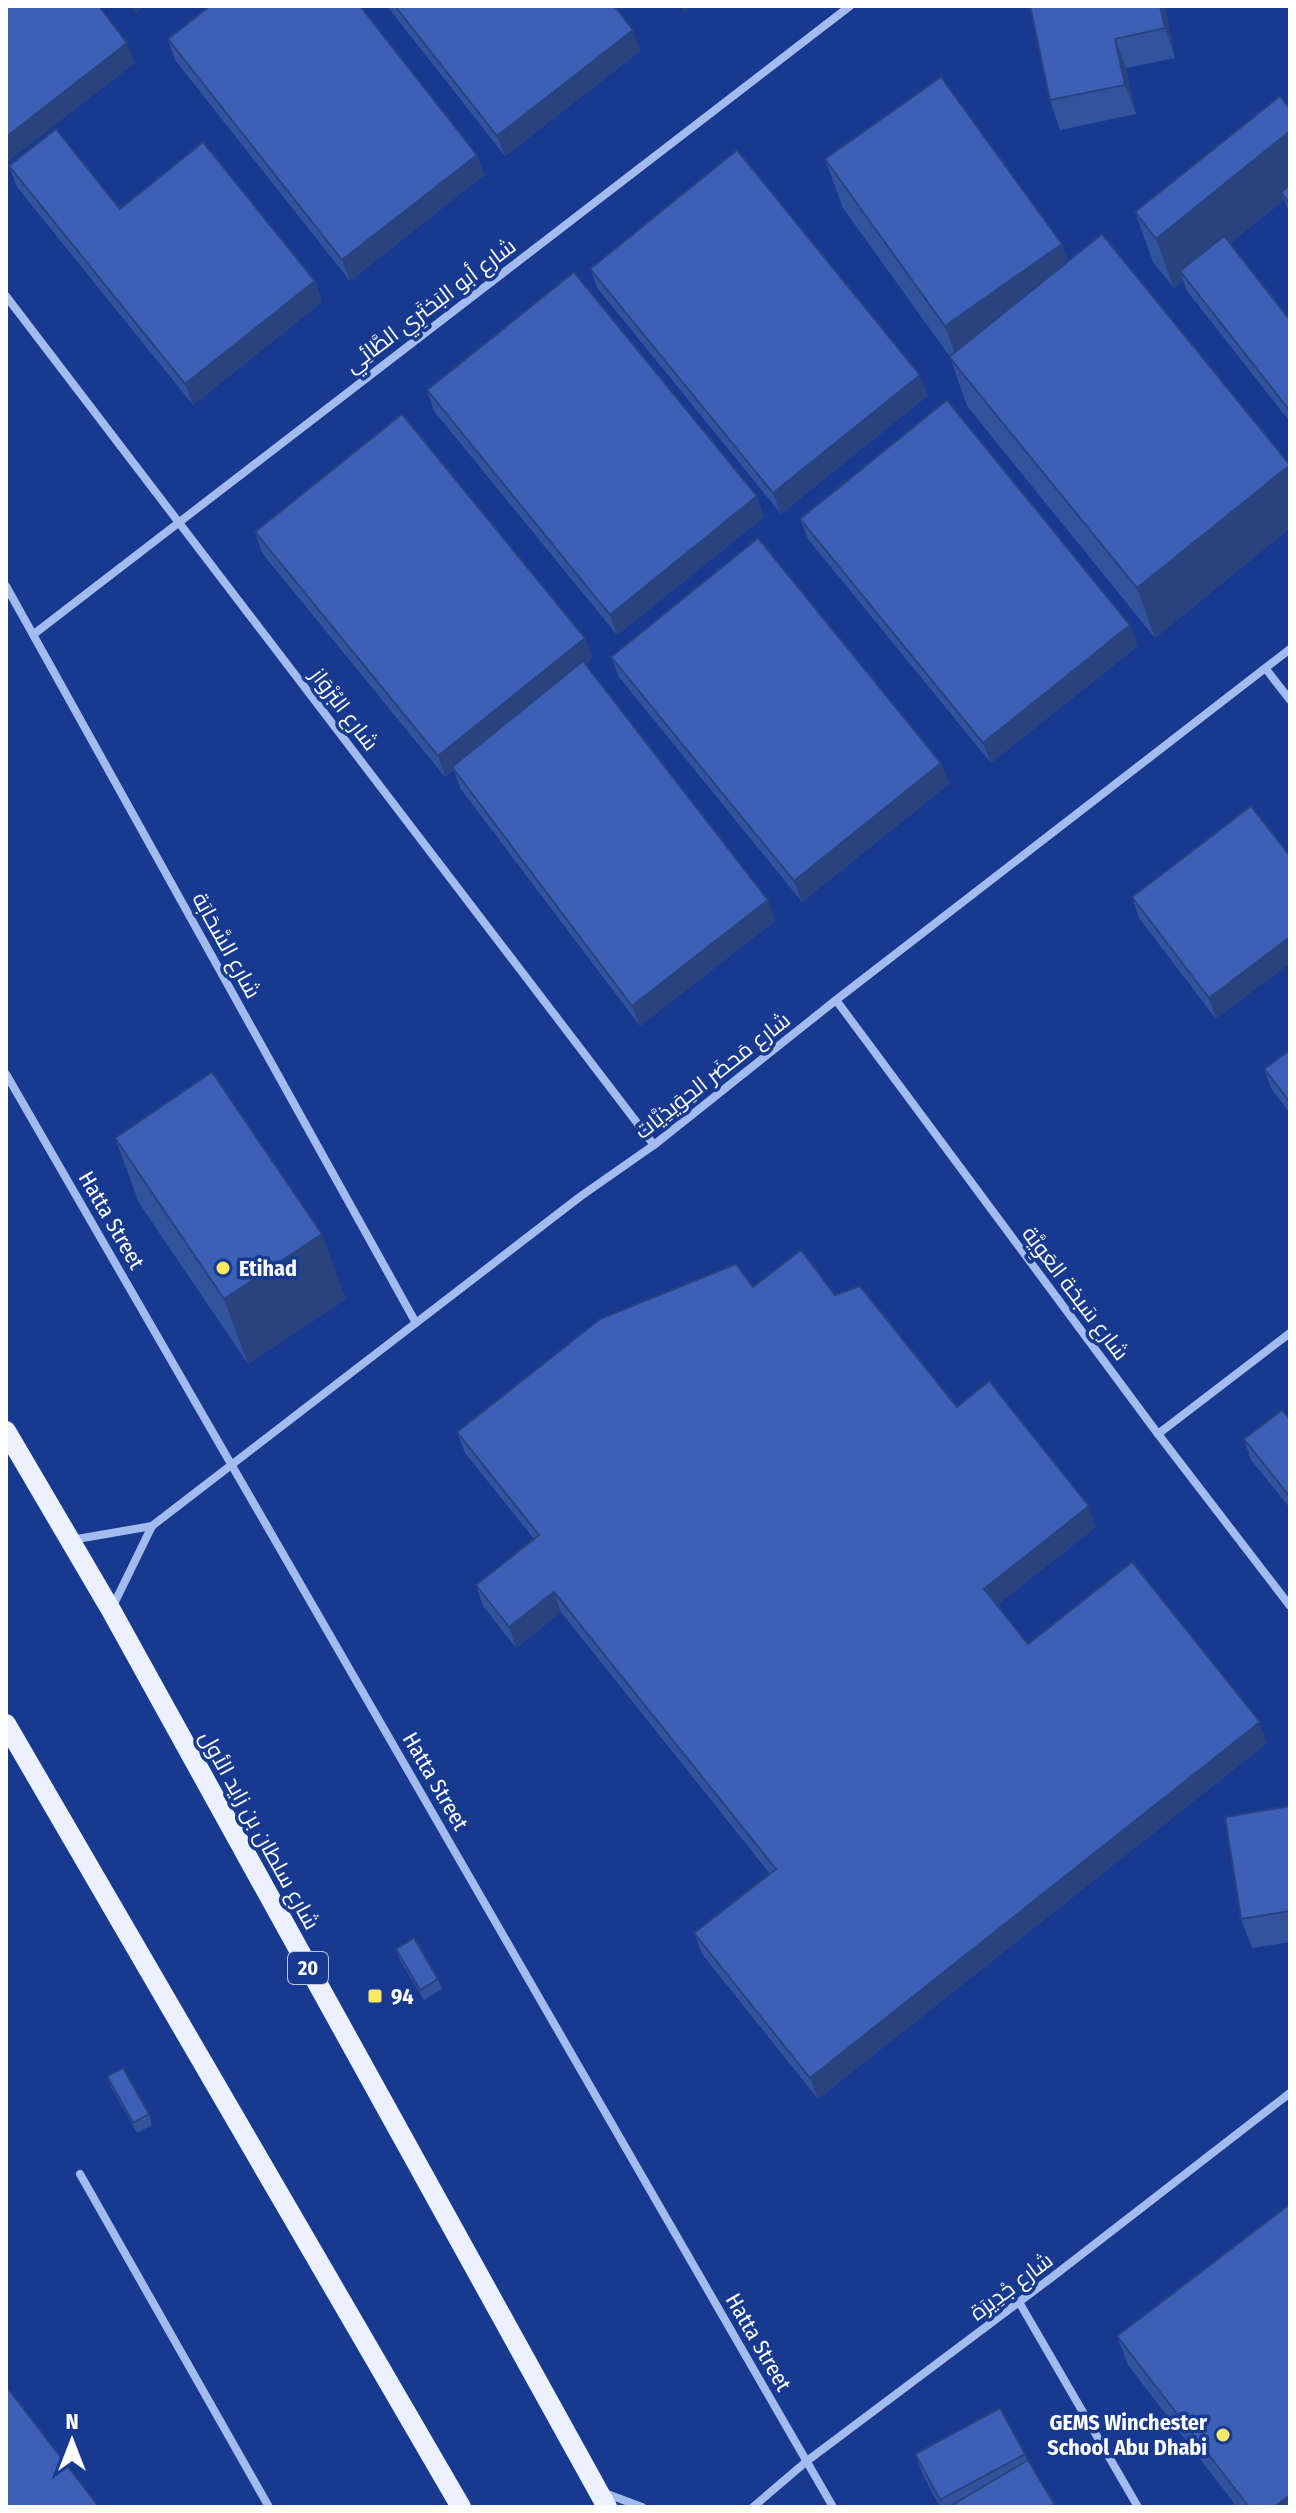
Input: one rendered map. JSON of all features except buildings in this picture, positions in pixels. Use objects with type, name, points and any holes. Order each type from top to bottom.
[{"type":"main road","name":"شارع سلطان بن زايد الأول","points":[[6,1431],[111,1610],[602,2498]]},
{"type":"main road","points":[[6,1724],[12,1744],[461,2507]]},
{"type":"street","name":"شارع أبو البَختَرِي الطَّائِي","points":[[34,634],[178,520],[850,6]]},
{"type":"street","name":"شارع البُرْوَاز","points":[[6,296],[654,1145]]},
{"type":"street","name":"شارع السَّحَابَة","points":[[6,586],[416,1323]]},
{"type":"street","name":"شارع مَحضَر الحِوَيذِيَّات","points":[[111,1610],[152,1526],[581,1196],[654,1145],[836,1000],[1290,649]]},
{"type":"street","points":[[1266,669],[1290,700]]},
{"type":"street","name":"شارع سَبخة العَوِيَّة","points":[[836,1000],[1158,1434],[1290,1606]]},
{"type":"street","name":"Hatta Street","points":[[6,1074],[833,2507]]},
{"type":"street","points":[[1158,1434],[1290,1333]]},
{"type":"street","name":"شارع مَحضَر الحِوَيذِيَّات","points":[[70,1540],[152,1526]]},
{"type":"street","name":"شارع جْدِيرَة","points":[[753,2507],[807,2461],[1290,2093]]},
{"type":"street","points":[[80,2174],[269,2507]]},
{"type":"street","points":[[1019,2302],[1138,2507]]},
{"type":"street","points":[[602,2498],[642,2507]]},
{"type":"place","name":"Etihad","points":[[223,1268]]},
{"type":"place","name":"94","points":[[375,1996]]},
{"type":"place","name":"GEMS Winchester School Abu Dhabi","points":[[1223,2435]]}]
